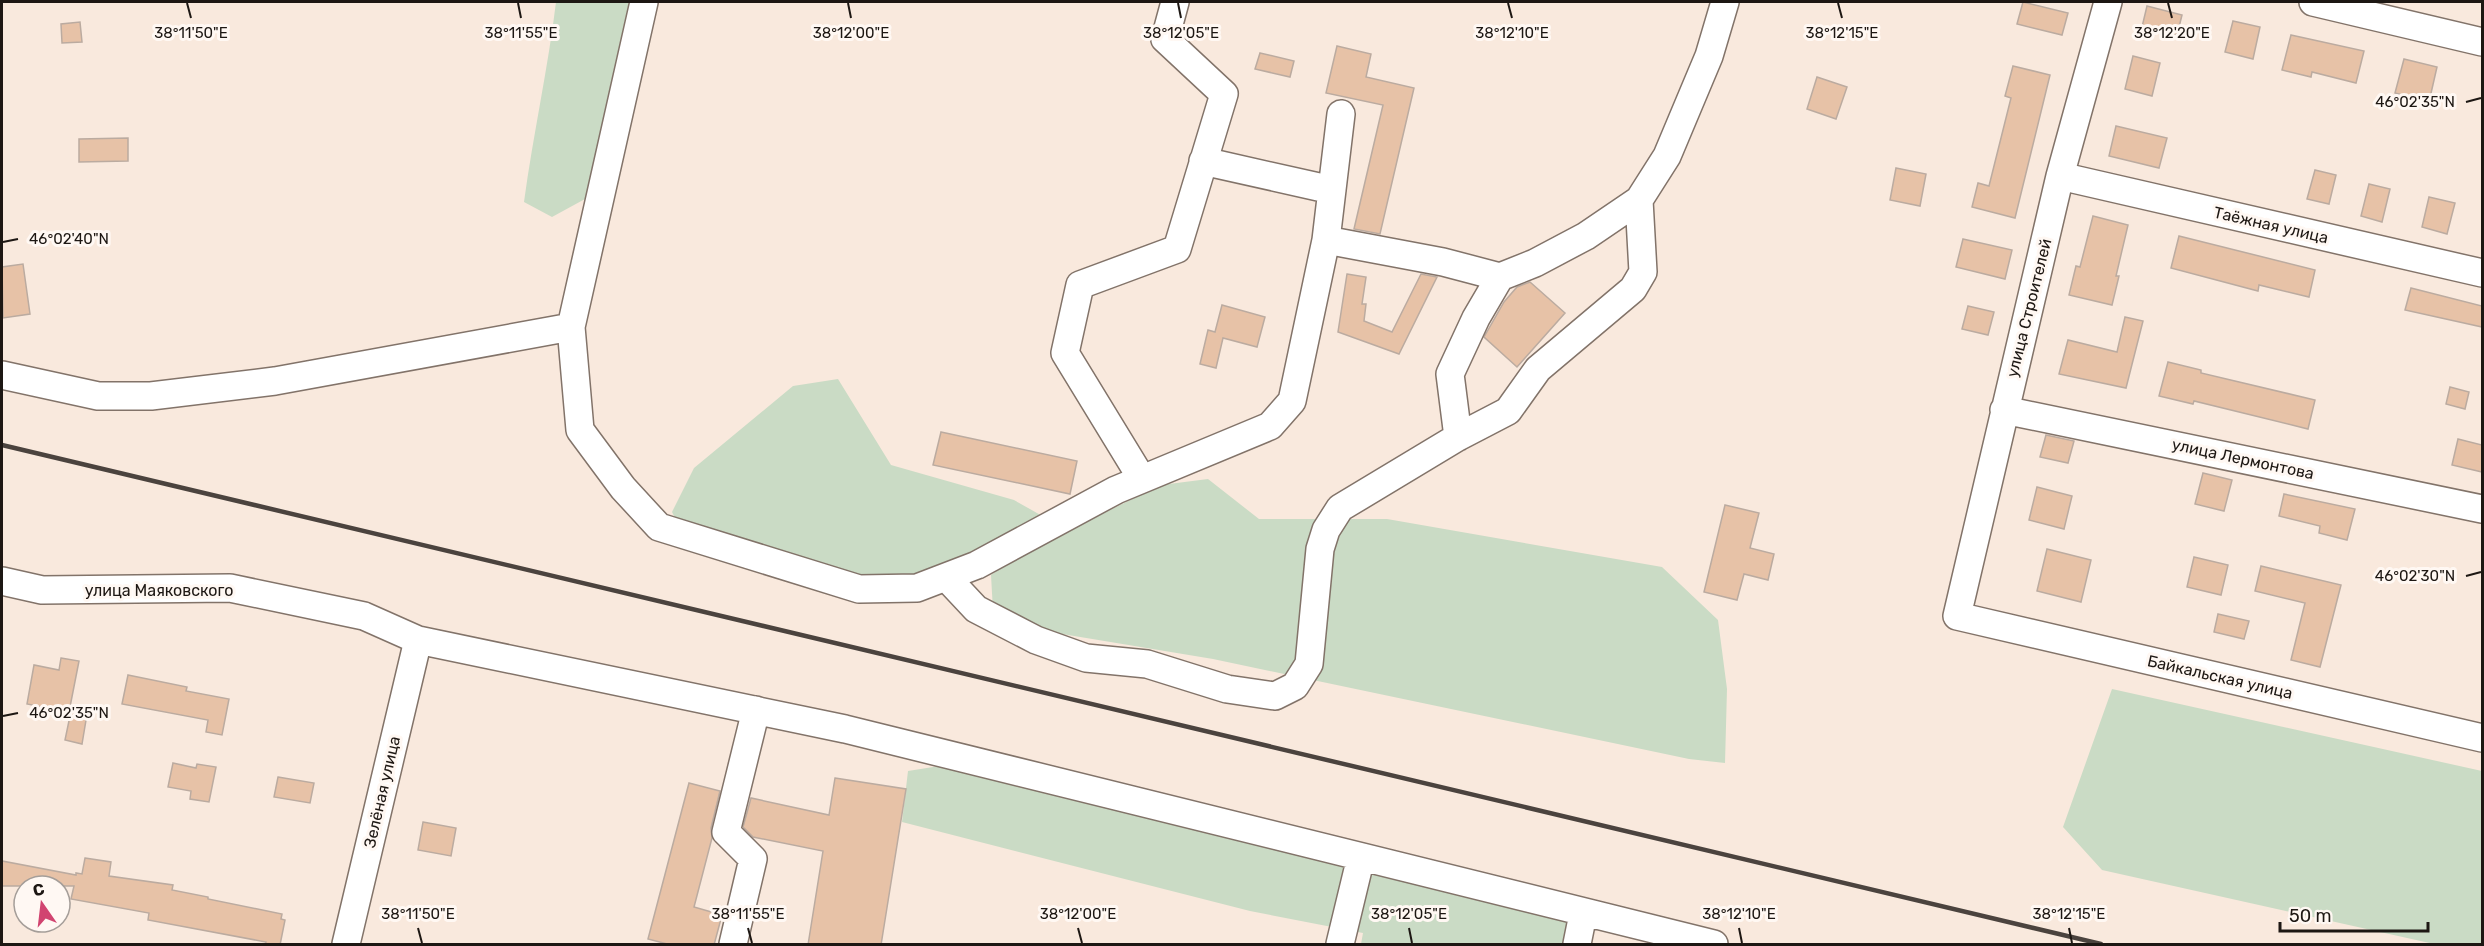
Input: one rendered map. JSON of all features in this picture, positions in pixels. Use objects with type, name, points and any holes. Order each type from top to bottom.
[{"type":"street","points":[[644,2],[571,327],[580,430],[623,488],[659,527],[859,589],[917,588],[977,565],[1116,490],[1270,426],[1292,401],[1326,240],[1341,114]]},
{"type":"street","points":[[1142,479],[1065,353],[1080,285],[1177,249],[1224,94],[1165,39],[1175,2]]},
{"type":"street","points":[[1326,240],[1443,262],[1500,277],[1535,263],[1586,236],[1639,200],[1667,156],[1709,56],[1725,2]]},
{"type":"street","name":"улица Строителей","points":[[1957,616],[2060,176],[2108,2]]},
{"type":"street","points":[[2313,2],[2482,42]]},
{"type":"street","points":[[1203,161],[1332,190]]},
{"type":"street","name":"Таёжная улица","points":[[2060,176],[2482,273]]},
{"type":"street","points":[[946,577],[976,609],[1036,640],[1086,658],[1148,664],[1227,689],[1275,696],[1294,686],[1309,664],[1320,549],[1326,530],[1340,508],[1458,437],[1508,411],[1538,369],[1634,289],[1643,272],[1639,200]]},
{"type":"street","points":[[1458,437],[1450,374],[1476,318],[1500,277]]},
{"type":"street","points":[[2,375],[98,396],[151,396],[275,381],[571,327]]},
{"type":"street","name":"улица Лермонтова","points":[[2004,410],[2482,509]]},
{"type":"street","name":"улица Маяковского","points":[[2,581],[42,590],[230,588],[364,616],[418,640],[756,710],[955,755],[1583,914],[1711,944]]},
{"type":"street","name":"Байкальская улица","points":[[1957,616],[2482,738]]},
{"type":"street","name":"Зелёная улица","points":[[346,945],[418,640]]},
{"type":"street","points":[[733,945],[753,859],[726,832],[756,710]]},
{"type":"street","points":[[1340,945],[1361,857]]},
{"type":"street","points":[[1577,945],[1583,914]]},
{"type":"green space","points":[[556,2],[629,2],[585,199],[552,217],[524,202]]},
{"type":"green space","points":[[838,379],[891,465],[1014,500],[1044,517],[896,590],[688,544],[672,512],[694,468],[793,386]]},
{"type":"green space","points":[[1208,479],[1259,519],[1387,519],[1662,567],[1718,620],[1727,689],[1725,763],[1689,759],[1213,659],[1038,630],[993,611],[991,575],[1024,552],[1161,485]]},
{"type":"green space","points":[[2112,689],[2482,771],[2482,944],[2434,944],[2102,870],[2063,827]]},
{"type":"green space","points":[[977,760],[1567,916],[1580,944],[1361,944],[1363,933],[1250,911],[902,822],[908,771]]},
{"type":"building","points":[[2023,2],[2068,13],[2062,35],[2017,24]]},
{"type":"building","points":[[2147,6],[2182,15],[2177,35],[2142,27]]},
{"type":"building","points":[[2233,21],[2260,27],[2253,59],[2225,52]]},
{"type":"building","points":[[80,22],[82,42],[62,43],[61,24]]},
{"type":"building","points":[[2291,35],[2364,51],[2356,83],[2312,72],[2311,77],[2282,70]]},
{"type":"building","points":[[1337,46],[1371,54],[1366,77],[1414,88],[1380,234],[1354,229],[1383,105],[1326,93]]},
{"type":"building","points":[[1260,53],[1294,61],[1290,77],[1255,69]]},
{"type":"building","points":[[2133,56],[2160,63],[2152,96],[2125,89]]},
{"type":"building","points":[[2404,59],[2437,67],[2429,102],[2395,93]]},
{"type":"building","points":[[2013,66],[2050,75],[2015,218],[1972,207],[1978,183],[1989,186],[2011,98],[2005,96]]},
{"type":"building","points":[[1817,77],[1847,87],[1836,119],[1807,109]]},
{"type":"building","points":[[2116,126],[2167,138],[2159,168],[2109,156]]},
{"type":"building","points":[[128,138],[128,161],[79,162],[79,139]]},
{"type":"building","points":[[1896,168],[1926,174],[1920,206],[1890,200]]},
{"type":"building","points":[[2315,170],[2336,175],[2329,204],[2307,199]]},
{"type":"building","points":[[2369,184],[2390,189],[2382,222],[2361,216]]},
{"type":"building","points":[[2429,197],[2455,203],[2447,234],[2422,227]]},
{"type":"building","points":[[2093,216],[2128,225],[2112,305],[2069,295],[2076,266],[2080,267]]},
{"type":"building","points":[[2179,236],[2315,270],[2309,297],[2259,285],[2258,291],[2171,268]]},
{"type":"building","points":[[1963,239],[2012,250],[2005,279],[1956,267]]},
{"type":"building","points":[[23,264],[30,314],[3,318],[2,267]]},
{"type":"building","points":[[1347,274],[1366,277],[1362,304],[1366,304],[1364,321],[1392,332],[1421,274],[1437,277],[1399,354],[1338,332]]},
{"type":"building","points":[[1530,282],[1565,313],[1517,367],[1484,337],[1504,302],[1517,287]]},
{"type":"building","points":[[2411,288],[2482,306],[2482,327],[2405,310]]},
{"type":"building","points":[[1222,305],[1265,317],[1257,347],[1223,338],[1216,368],[1200,364],[1208,330],[1215,332]]},
{"type":"building","points":[[1968,306],[1994,312],[1988,335],[1962,329]]},
{"type":"building","points":[[2125,317],[2143,321],[2126,388],[2059,374],[2068,340],[2117,352]]},
{"type":"building","points":[[2168,362],[2201,370],[2201,373],[2315,400],[2308,429],[2194,401],[2193,404],[2159,396]]},
{"type":"building","points":[[2450,387],[2469,392],[2465,409],[2446,404]]},
{"type":"building","points":[[941,432],[1077,461],[1070,494],[933,465]]},
{"type":"building","points":[[2046,435],[2074,441],[2068,463],[2040,457]]},
{"type":"building","points":[[2458,439],[2482,445],[2482,472],[2452,465]]},
{"type":"building","points":[[2203,473],[2232,480],[2224,511],[2195,504]]},
{"type":"building","points":[[2037,487],[2072,496],[2064,529],[2029,520]]},
{"type":"building","points":[[2284,494],[2355,509],[2347,540],[2319,533],[2320,526],[2279,516]]},
{"type":"building","points":[[1725,505],[1759,513],[1750,548],[1774,554],[1768,580],[1744,574],[1737,600],[1704,592]]},
{"type":"building","points":[[2047,549],[2091,560],[2081,602],[2037,591]]},
{"type":"building","points":[[2194,557],[2228,565],[2221,595],[2187,587]]},
{"type":"building","points":[[2261,566],[2341,585],[2320,667],[2291,660],[2305,603],[2255,591]]},
{"type":"building","points":[[2218,614],[2249,621],[2244,639],[2214,632]]},
{"type":"building","points":[[61,658],[79,661],[69,712],[27,704],[34,665],[59,670]]},
{"type":"building","points":[[128,675],[187,687],[186,691],[229,699],[222,735],[206,732],[208,720],[122,704]]},
{"type":"building","points":[[71,711],[87,714],[82,744],[65,740]]},
{"type":"building","points":[[173,763],[196,768],[197,764],[216,767],[209,802],[190,799],[191,791],[168,787]]},
{"type":"building","points":[[278,777],[314,783],[310,803],[274,797]]},
{"type":"building","points":[[835,778],[906,789],[881,945],[808,945],[823,851],[753,837],[743,827],[751,798],[829,815]]},
{"type":"building","points":[[689,783],[720,791],[711,828],[712,838],[694,907],[722,915],[714,945],[671,945],[648,939]]},
{"type":"building","points":[[423,822],[456,828],[451,856],[418,850]]},
{"type":"building","points":[[85,858],[111,862],[109,876],[173,885],[172,890],[282,914],[281,919],[285,920],[280,945],[265,945],[266,942],[148,920],[149,913],[72,899],[74,886],[72,886],[72,874],[82,874]]},
{"type":"building","points":[[2,861],[71,874],[12,874],[12,886],[2,886]]},
{"type":"railway","points":[[2,445],[2101,944]]}]
